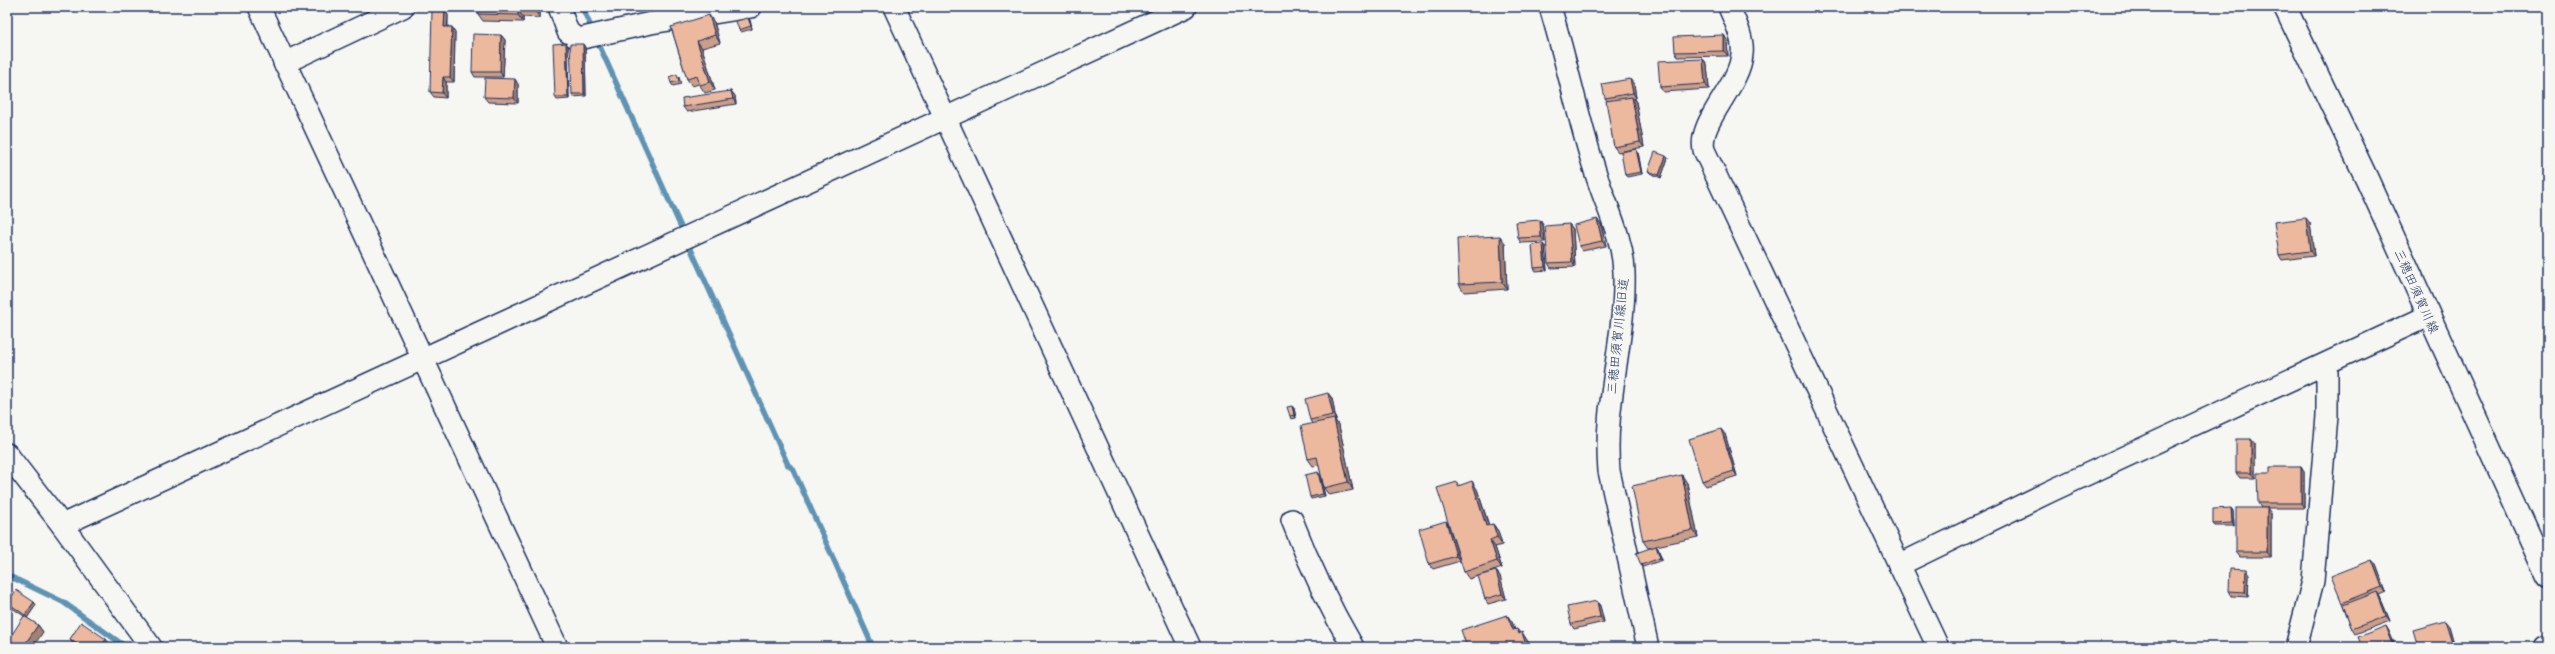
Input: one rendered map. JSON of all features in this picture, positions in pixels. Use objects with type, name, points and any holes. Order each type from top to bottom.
[{"type":"main road","name":"三穂田須賀川線","points":[[2285,7],[2367,178],[2428,316],[2488,442],[2548,577]]},
{"type":"street","points":[[259,7],[424,358],[557,647]]},
{"type":"street","points":[[284,63],[403,7]]},
{"type":"street","points":[[558,7],[568,32],[578,39],[651,22],[751,7]]},
{"type":"street","points":[[894,7],[1190,647]]},
{"type":"street","points":[[62,525],[1186,7]]},
{"type":"street","points":[[1729,7],[1742,46],[1742,60],[1725,97],[1703,136],[1704,150],[1938,647]]},
{"type":"street","name":"三穂田須賀川線旧道","points":[[1554,9],[1596,173],[1616,231],[1624,271],[1624,301],[1609,422],[1609,471],[1648,647]]},
{"type":"street","points":[[1899,565],[2051,491],[2428,316]]},
{"type":"street","points":[[2296,647],[2312,581],[2327,416],[2326,364]]},
{"type":"street","points":[[7,454],[62,525],[151,647]]},
{"type":"street","points":[[1292,520],[1312,569],[1335,617],[1353,647]]},
{"type":"building","points":[[478,7],[535,7],[535,11],[518,10],[518,15],[478,14]]},
{"type":"building","points":[[432,10],[445,10],[444,27],[452,27],[450,77],[443,77],[442,93],[430,92]]},
{"type":"building","points":[[709,15],[715,35],[697,41],[710,82],[700,85],[697,76],[687,79],[671,27]]},
{"type":"building","points":[[748,18],[751,26],[739,30],[736,21]]},
{"type":"building","points":[[473,34],[501,35],[500,72],[472,72]]},
{"type":"building","points":[[1724,35],[1724,51],[1675,52],[1674,37]]},
{"type":"building","points":[[566,43],[568,97],[555,97],[553,44]]},
{"type":"building","points":[[570,44],[583,44],[584,94],[572,94]]},
{"type":"building","points":[[1703,59],[1705,84],[1660,87],[1658,61]]},
{"type":"building","points":[[677,74],[679,81],[671,83],[669,77]]},
{"type":"building","points":[[485,78],[515,79],[514,98],[484,97]]},
{"type":"building","points":[[1630,79],[1633,93],[1605,98],[1602,84]]},
{"type":"building","points":[[731,91],[733,99],[683,107],[682,98]]},
{"type":"building","points":[[1632,97],[1640,142],[1614,147],[1606,101]]},
{"type":"building","points":[[1636,149],[1641,172],[1625,175],[1621,152]]},
{"type":"building","points":[[1655,152],[1666,156],[1659,175],[1648,171]]},
{"type":"building","points":[[2306,218],[2310,251],[2279,255],[2274,222]]},
{"type":"building","points":[[1597,219],[1602,241],[1579,246],[1574,225]]},
{"type":"building","points":[[1540,220],[1541,237],[1518,238],[1516,222]]},
{"type":"building","points":[[1569,224],[1572,262],[1548,263],[1545,226]]},
{"type":"building","points":[[1500,236],[1502,282],[1459,284],[1457,238]]},
{"type":"building","points":[[1543,244],[1545,267],[1534,268],[1532,245]]},
{"type":"building","points":[[1328,393],[1333,415],[1310,420],[1305,399]]},
{"type":"building","points":[[1292,406],[1294,415],[1290,416],[1287,407]]},
{"type":"building","points":[[1334,419],[1348,482],[1324,488],[1317,457],[1308,459],[1301,426]]},
{"type":"building","points":[[1721,429],[1734,471],[1702,481],[1689,439]]},
{"type":"building","points":[[2236,439],[2251,439],[2251,473],[2236,473]]},
{"type":"building","points":[[2270,467],[2301,467],[2301,503],[2258,503],[2257,473],[2270,473]]},
{"type":"building","points":[[1318,472],[1323,494],[1310,497],[1305,475]]},
{"type":"building","points":[[1682,475],[1693,530],[1643,541],[1632,486]]},
{"type":"building","points":[[1472,481],[1486,526],[1493,524],[1497,537],[1490,540],[1497,561],[1464,572],[1437,488],[1457,482],[1458,486]]},
{"type":"building","points":[[2231,508],[2232,523],[2213,524],[2213,509]]},
{"type":"building","points":[[2236,508],[2267,508],[2267,552],[2236,552]]},
{"type":"building","points":[[1446,521],[1456,556],[1429,564],[1419,529]]},
{"type":"building","points":[[1656,546],[1660,558],[1641,565],[1636,553]]},
{"type":"building","points":[[2372,560],[2382,587],[2342,603],[2331,576]]},
{"type":"building","points":[[2230,568],[2246,569],[2245,592],[2229,591]]},
{"type":"building","points":[[1496,571],[1502,594],[1485,599],[1478,576]]},
{"type":"building","points":[[16,590],[34,602],[25,615],[8,603]]},
{"type":"building","points":[[2377,592],[2386,616],[2352,629],[2343,605]]},
{"type":"building","points":[[1597,601],[1600,617],[1571,624],[1567,607]]},
{"type":"building","points":[[1507,615],[1513,630],[1517,629],[1519,634],[1522,632],[1525,642],[1521,644],[1522,647],[1467,647],[1461,630]]},
{"type":"building","points":[[24,616],[38,625],[25,644],[29,647],[7,647],[7,642]]},
{"type":"building","points":[[2445,621],[2452,643],[2446,645],[2446,647],[2418,647],[2413,630]]},
{"type":"building","points":[[81,622],[106,639],[101,647],[82,647],[70,639]]},
{"type":"building","points":[[2386,626],[2394,647],[2362,647],[2358,637]]},
{"type":"building","points":[[1446,644],[1447,647],[1437,647]]},
{"type":"waterway","points":[[582,7],[788,465],[793,469],[873,647]]},
{"type":"waterway","points":[[7,575],[63,602],[126,647]]}]
